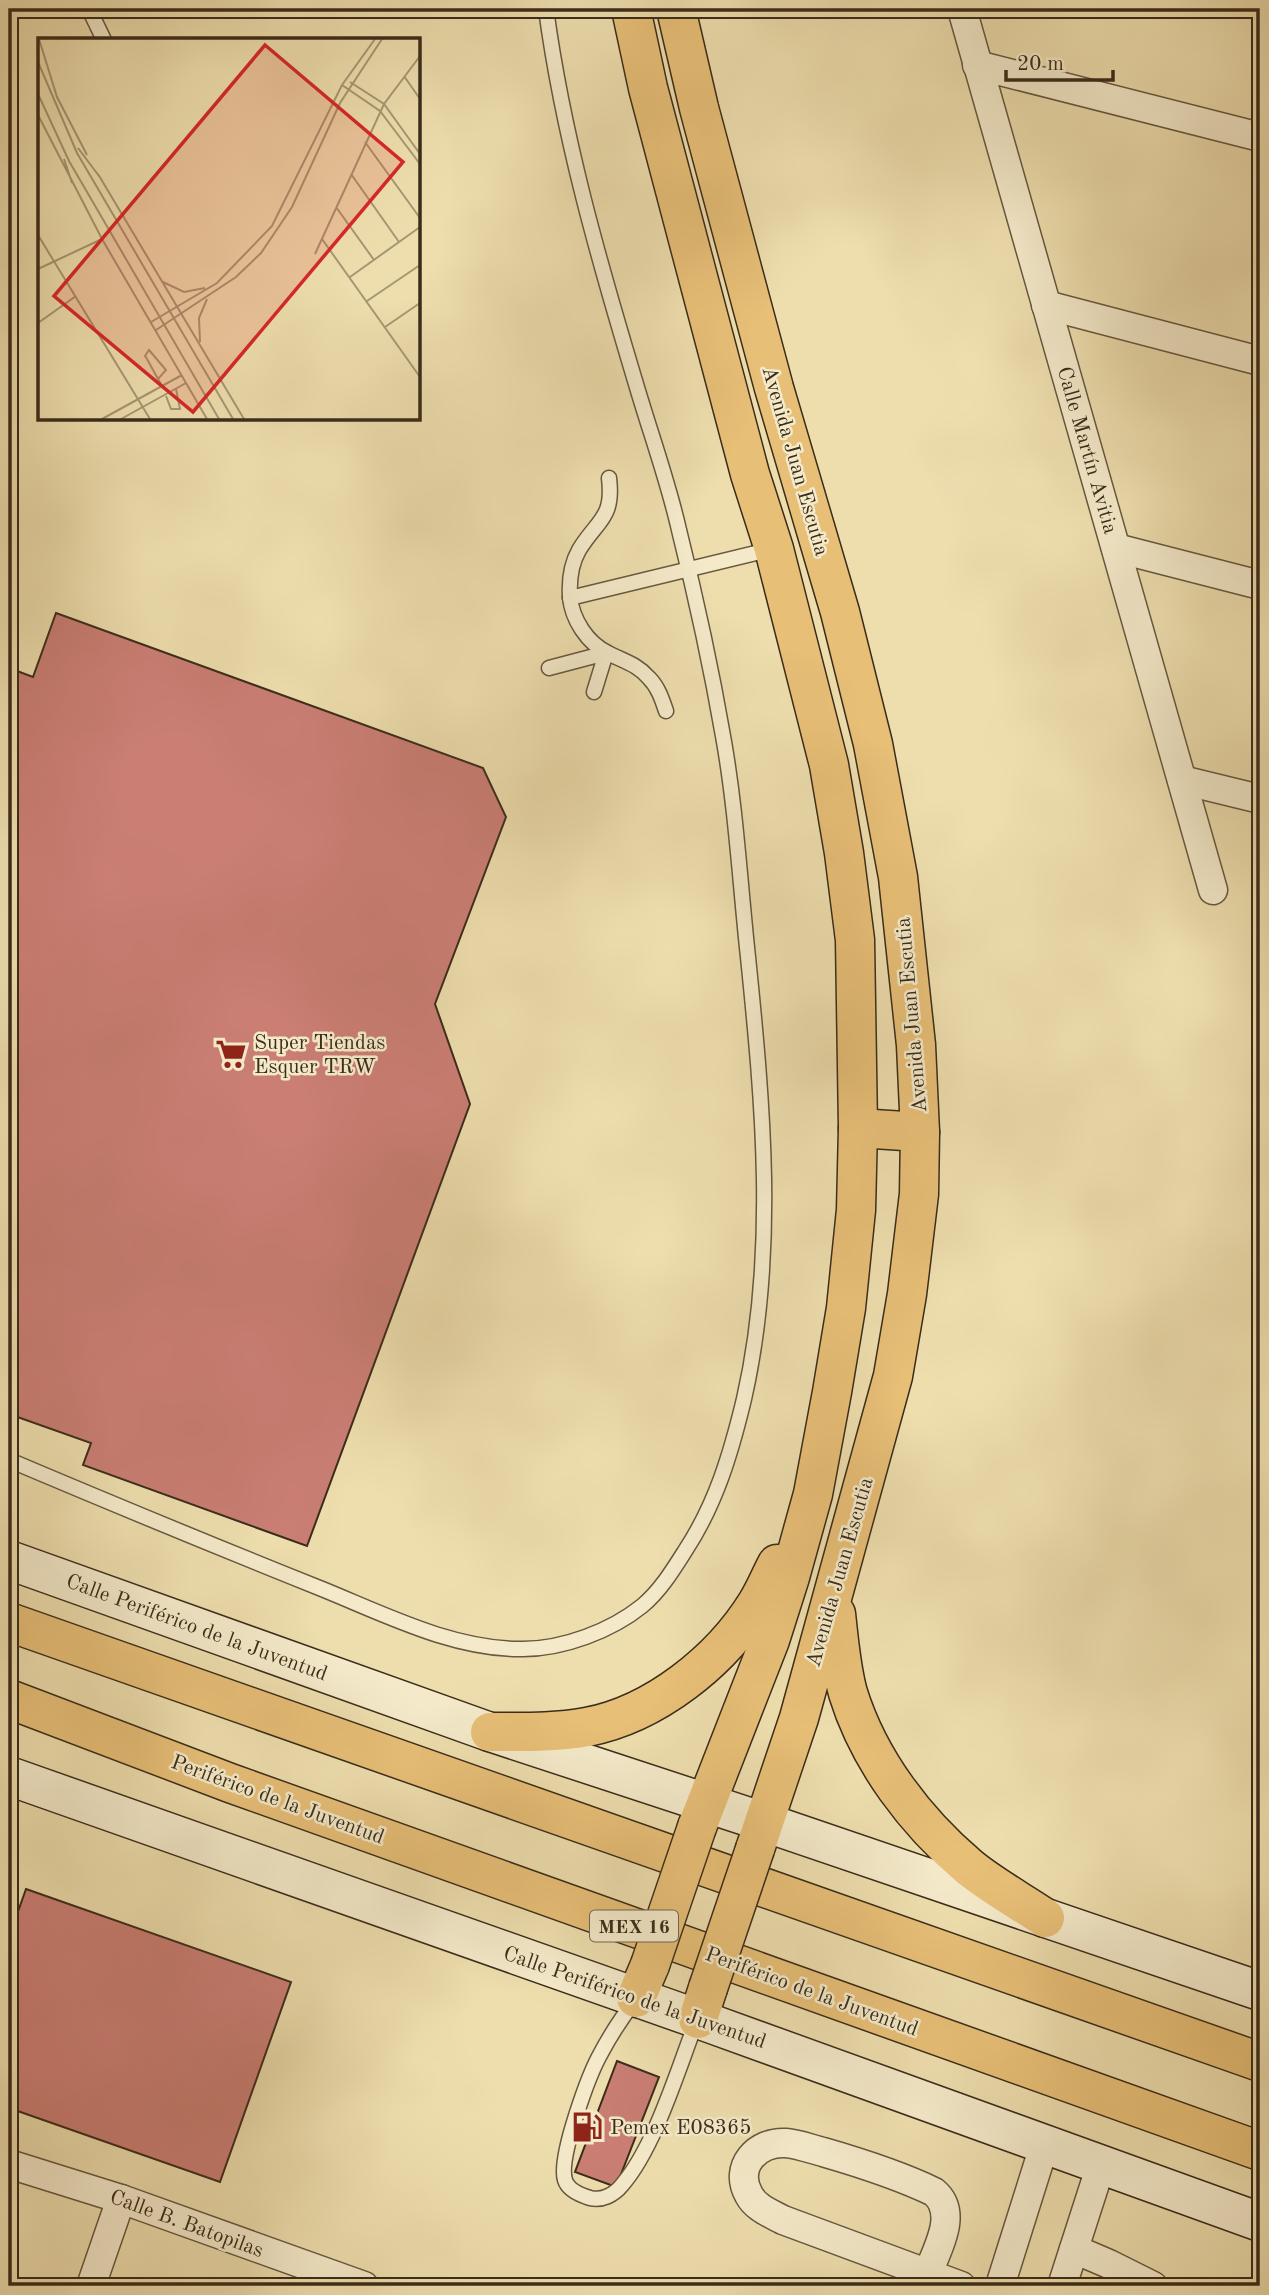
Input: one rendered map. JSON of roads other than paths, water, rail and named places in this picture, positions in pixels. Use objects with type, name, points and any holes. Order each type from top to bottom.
[{"type":"main road","points":[[631,9],[648,88],[750,474],[774,549],[829,765],[855,940],[858,1128],[856,1210],[846,1308],[813,1494],[770,1640],[702,1815],[643,1981]]},
{"type":"main road","name":"Avenida Juan Escutia","points":[[676,9],[752,309],[840,612],[873,744],[898,877],[909,966],[920,1132],[919,1194],[907,1294],[893,1376],[799,1718],[703,2003]]},
{"type":"main road","points":[[858,1128],[920,1132]]},
{"type":"main road","points":[[490,1732],[548,1733],[589,1727],[632,1713],[677,1687],[731,1637],[757,1603],[813,1494]]},
{"type":"main road","name":"Calle Periférico de la Juventud","points":[[9,1560],[490,1732],[759,1835],[1045,1918],[1260,1991]]},
{"type":"main road","points":[[834,1594],[840,1656],[848,1694],[880,1763],[901,1796],[936,1837],[971,1869],[1045,1918]]},
{"type":"main road","points":[[9,1622],[1260,2062]]},
{"type":"main road","name":"Periférico de la Juventud","points":[[9,1699],[230,1783],[1260,2151]]},
{"type":"main road","name":"Calle Periférico de la Juventud","points":[[9,1776],[643,1981],[1101,2165],[1260,2222]]},
{"type":"street","name":"Calle Martín Avitia","points":[[962,9],[1213,890]]},
{"type":"street","points":[[977,65],[1260,137]]},
{"type":"street","points":[[1046,305],[1260,360]]},
{"type":"street","points":[[1116,548],[1260,585]]},
{"type":"street","points":[[1182,780],[1260,799]]},
{"type":"street","points":[[928,2273],[946,2218],[941,2198],[934,2192],[854,2161],[788,2143],[771,2143],[761,2147],[752,2156],[745,2169],[744,2183],[760,2208],[783,2220],[961,2286]]},
{"type":"street","points":[[1000,2286],[1045,2143]]},
{"type":"street","name":"Calle B. Batopilas","points":[[9,2164],[121,2199],[364,2286]]},
{"type":"street","points":[[1062,2286],[1101,2165]]},
{"type":"street","points":[[91,2286],[121,2199]]},
{"type":"street","points":[[1074,2249],[1153,2286]]},
{"type":"lane","points":[[89,9],[103,38]]},
{"type":"lane","points":[[9,1460],[206,1543],[417,1627],[480,1646],[524,1649],[561,1645],[598,1631],[646,1603],[671,1573],[717,1495],[735,1437],[759,1320],[765,1245],[757,1051],[738,857],[724,738],[678,525],[578,176],[546,9]]},
{"type":"lane","points":[[609,478],[611,493],[607,510],[579,550],[570,572],[570,598],[575,618],[588,638],[606,653],[630,662],[648,677],[658,690],[666,711]]},
{"type":"lane","points":[[570,598],[774,549]]},
{"type":"lane","points":[[549,668],[606,653]]},
{"type":"lane","points":[[594,692],[606,653]]},
{"type":"lane","points":[[643,1981],[600,2055],[565,2155],[565,2179],[568,2187],[584,2196],[597,2200],[610,2196],[637,2164],[652,2135],[703,2003]]},
{"type":"place","name":"Super Tiendas Esquer TRW","points":[[231,1054]]},
{"type":"place","name":"Pemex E08365","points":[[587,2127]]}]
